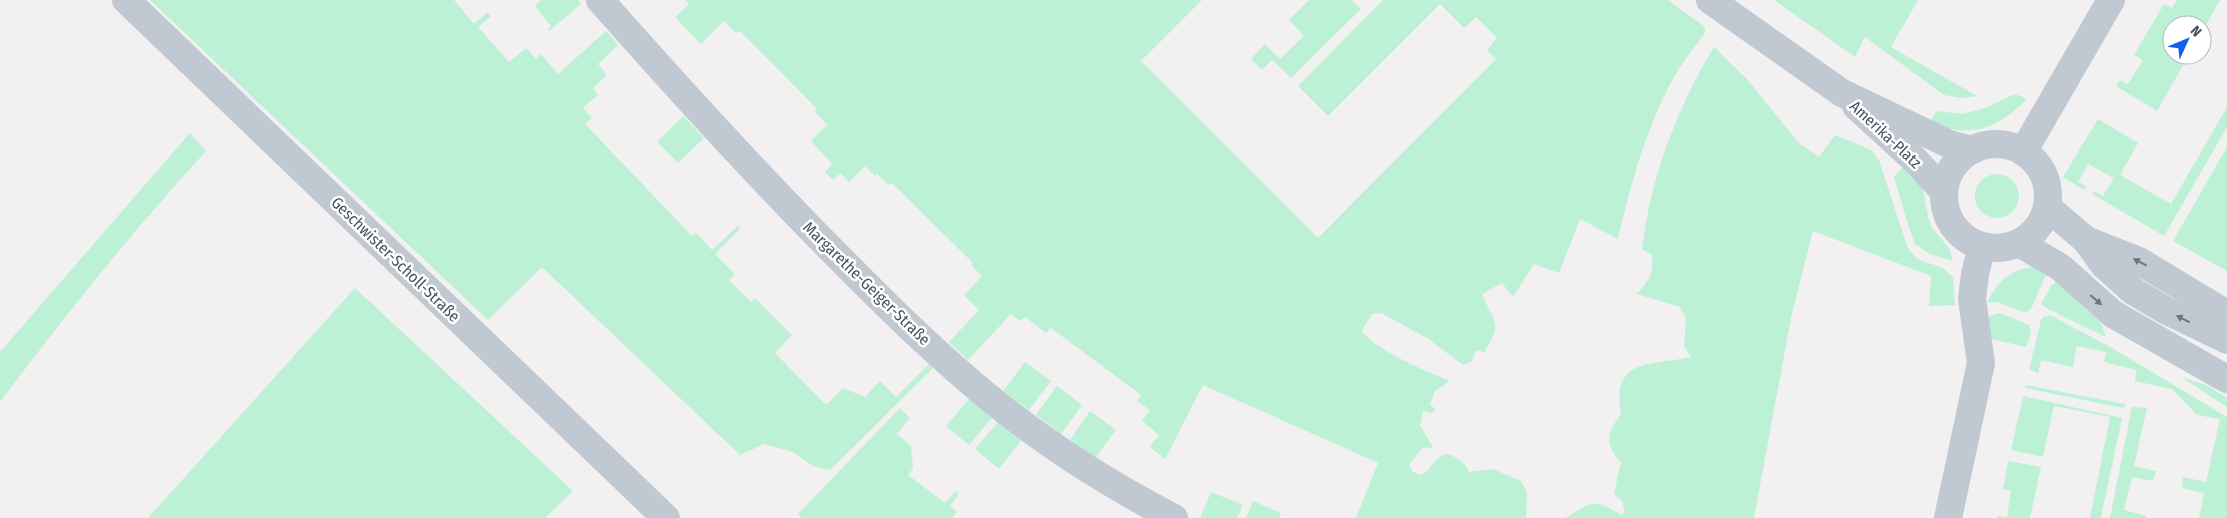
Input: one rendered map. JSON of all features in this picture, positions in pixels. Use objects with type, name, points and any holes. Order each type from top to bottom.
[{"type":"street","name":"Geschwister-Scholl-Straße","points":[[126,0],[666,518]]},
{"type":"street","name":"Margarethe-Geiger-Straße","points":[[600,0],[780,197],[852,270],[970,381],[1004,410],[1056,447],[1142,501],[1174,518]]},
{"type":"street","points":[[1710,0],[1842,93]]},
{"type":"street","points":[[2023,152],[2111,0]]},
{"type":"street","name":"Amerika-Platz","points":[[1842,93],[1949,144],[1973,150]]},
{"type":"street","name":"Amerika-Platz","points":[[1842,93],[1917,162],[1944,192]]},
{"type":"street","name":"Amerika-Platz","points":[[1998,144],[2023,152],[2035,162],[2044,176],[2048,191],[2047,207],[2041,222],[2032,234],[2019,243],[2007,248],[1994,249],[1969,241],[1958,232],[1949,220],[1945,206],[1944,192],[1946,181],[1956,162],[1973,150],[1985,145],[1998,144]]},
{"type":"street","points":[[2047,207],[2086,240],[2104,265],[2133,291],[2165,310],[2227,340]]},
{"type":"street","points":[[2086,240],[2139,261],[2227,314]]},
{"type":"street","points":[[2019,243],[2033,249],[2060,266],[2090,296],[2113,314],[2227,379]]},
{"type":"street","points":[[1948,518],[1981,363],[1972,299],[1975,274],[1982,246]]},
{"type":"green space","points":[[150,0],[454,0],[474,24],[488,12],[491,16],[478,27],[509,62],[526,48],[536,59],[541,54],[558,74],[606,31],[618,45],[598,64],[607,75],[593,88],[598,95],[583,108],[592,118],[585,124],[692,236],[696,233],[712,250],[738,226],[740,229],[715,254],[735,274],[729,280],[751,302],[755,298],[792,335],[775,353],[826,405],[843,388],[865,397],[880,381],[896,397],[929,364],[933,368],[830,470],[813,466],[793,452],[764,444],[740,455],[542,267],[488,320]]},
{"type":"green space","points":[[541,0],[578,0],[581,4],[549,31],[548,29],[551,26],[535,6]]},
{"type":"green space","points":[[685,0],[1202,0],[1141,61],[1318,238],[1496,59],[1487,50],[1497,38],[1476,17],[1464,28],[1440,4],[1328,116],[1298,86],[1383,0],[1668,0],[1705,27],[1705,33],[1678,71],[1655,116],[1634,177],[1618,239],[1580,219],[1559,273],[1534,264],[1513,297],[1502,283],[1482,294],[1495,323],[1494,334],[1484,352],[1476,350],[1471,362],[1463,365],[1427,338],[1381,313],[1372,314],[1362,330],[1367,337],[1388,352],[1450,381],[1435,391],[1430,404],[1436,410],[1431,413],[1423,411],[1420,425],[1434,449],[1423,447],[1409,465],[1413,472],[1421,475],[1438,458],[1445,455],[1458,459],[1469,472],[1493,469],[1521,481],[1527,493],[1526,518],[1356,518],[1378,463],[1203,385],[1165,459],[1150,447],[1159,435],[1142,421],[1150,410],[1137,401],[1141,395],[1051,328],[1046,333],[1025,317],[1020,321],[1011,314],[968,360],[949,342],[979,310],[964,295],[982,276],[971,265],[973,263],[892,183],[889,185],[877,174],[875,176],[865,166],[849,182],[841,173],[833,180],[825,172],[832,164],[811,141],[827,125],[815,112],[817,109],[740,31],[736,33],[724,21],[701,44],[675,17],[689,4]]},
{"type":"green space","points":[[1309,0],[1352,0],[1361,9],[1291,78],[1272,60],[1262,70],[1251,59],[1265,44],[1280,59],[1304,36],[1289,20]]},
{"type":"green space","points":[[1774,0],[1918,0],[1891,47],[1977,96],[1962,98],[1944,95],[1865,37],[1855,57]]},
{"type":"green space","points":[[2177,0],[2220,0],[2212,15],[2162,15],[2162,65],[2183,65],[2157,111],[2116,86],[2120,80],[2128,84],[2143,60],[2134,55],[2164,4],[2172,8]]},
{"type":"green space","points":[[1714,47],[1746,78],[1799,143],[1819,157],[1835,135],[1871,150],[1879,160],[1907,246],[1918,259],[1942,268],[1953,277],[1955,305],[1929,306],[1931,276],[1813,231],[1792,313],[1754,518],[1565,518],[1592,504],[1603,505],[1620,514],[1625,513],[1622,501],[1614,494],[1621,462],[1612,450],[1609,438],[1621,414],[1619,396],[1622,382],[1628,373],[1637,368],[1649,364],[1691,357],[1684,346],[1686,319],[1680,307],[1637,294],[1648,280],[1652,271],[1651,254],[1642,250],[1651,197],[1667,145],[1688,94]]},
{"type":"green space","points":[[2015,94],[2027,99],[2005,118],[1982,128],[1958,130],[1929,123],[1937,111],[1963,114],[1985,108]]},
{"type":"green space","points":[[2227,107],[2227,127],[2164,236],[2092,194],[2094,191],[2103,196],[2114,178],[2088,164],[2078,182],[2086,186],[2084,190],[2063,177],[2098,119],[2138,143],[2120,175],[2171,204]]},
{"type":"green space","points":[[683,116],[704,138],[678,163],[657,142]]},
{"type":"green space","points":[[190,133],[206,151],[100,274],[0,402],[0,352]]},
{"type":"green space","points":[[2227,147],[2227,271],[2173,241]]},
{"type":"green space","points":[[1905,164],[1922,185],[1932,228],[1949,248],[1953,261],[1930,254],[1915,244],[1894,177]]},
{"type":"green space","points":[[2001,174],[2013,180],[2018,187],[2018,205],[2013,212],[2006,217],[1993,218],[1985,215],[1978,208],[1975,192],[1978,184],[1985,177]]},
{"type":"green space","points":[[2036,267],[2048,270],[2032,307],[2026,313],[1997,302],[1987,303],[2000,283],[2012,273]]},
{"type":"green space","points":[[2059,279],[2068,287],[2086,310],[2099,318],[2106,337],[2041,304],[2051,286]]},
{"type":"green space","points":[[355,288],[573,491],[545,518],[148,518]]},
{"type":"green space","points":[[2000,313],[2029,325],[2031,334],[2026,347],[1992,339],[1986,317]]},
{"type":"green space","points":[[2050,315],[2112,348],[2227,417],[2227,518],[2199,518],[2204,493],[2182,488],[2183,477],[2206,482],[2220,419],[2197,415],[2172,389],[2135,381],[2136,370],[2104,362],[2106,352],[2077,346],[2073,367],[2041,360],[2038,373],[2029,369],[2041,320],[2043,317]]},
{"type":"green space","points":[[1025,362],[1051,381],[1029,410],[1003,391]]},
{"type":"green space","points":[[2181,377],[2208,386],[2227,398],[2227,407]]},
{"type":"green space","points":[[2025,385],[2125,404],[2124,408],[2025,388]]},
{"type":"green space","points":[[1057,386],[1082,405],[1061,434],[1036,415]]},
{"type":"green space","points":[[2023,396],[2122,418],[2101,518],[2090,518],[2110,417],[2054,406],[2043,457],[2011,450]]},
{"type":"green space","points":[[969,399],[992,418],[969,445],[946,426]]},
{"type":"green space","points":[[2132,407],[2147,408],[2134,466],[2156,471],[2153,481],[2132,477],[2124,510],[2146,516],[2146,518],[2110,518]]},
{"type":"green space","points":[[900,408],[910,418],[897,434],[911,446],[913,468],[908,475],[945,503],[956,491],[959,494],[950,506],[957,512],[952,518],[802,518],[798,514]]},
{"type":"green space","points":[[1090,411],[1116,430],[1095,458],[1070,440]]},
{"type":"green space","points":[[998,422],[1021,441],[999,469],[975,449]]},
{"type":"green space","points":[[2008,461],[2041,467],[2030,518],[1997,518],[1998,516],[2007,517],[2011,491],[2003,489]]},
{"type":"green space","points":[[1211,492],[1243,505],[1237,518],[1200,518]]},
{"type":"green space","points":[[1253,501],[1281,513],[1279,518],[1246,518]]}]
